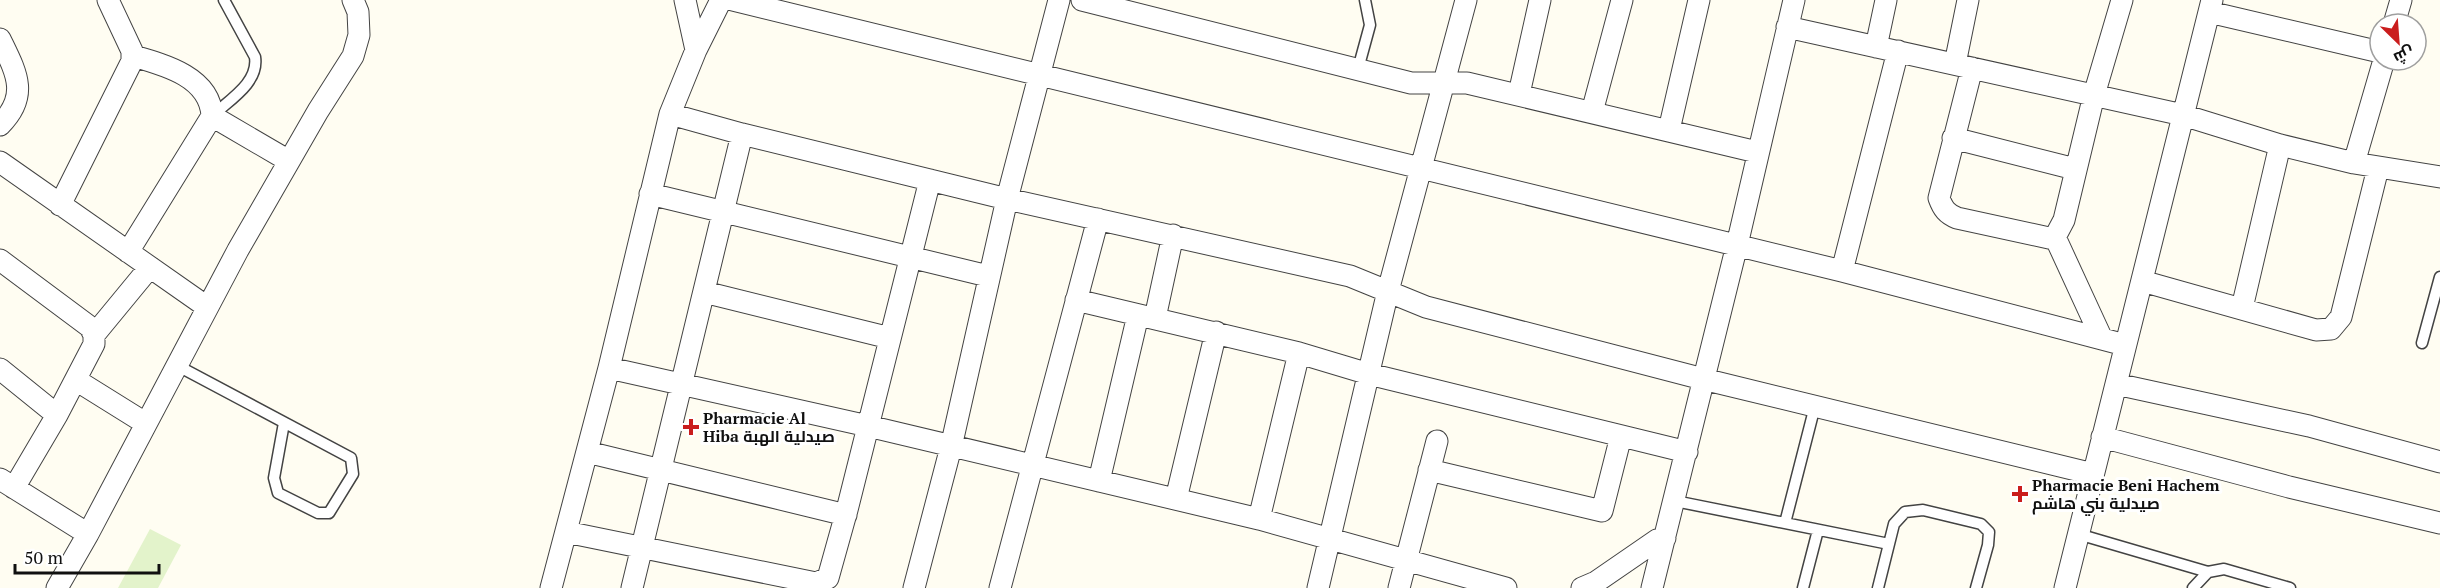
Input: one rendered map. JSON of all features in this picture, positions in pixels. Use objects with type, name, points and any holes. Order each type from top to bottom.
[{"type":"street","points":[[60,205],[117,91],[129,72],[133,56],[108,0]]},
{"type":"street","points":[[57,588],[178,366],[207,307],[289,161],[354,56],[359,35],[358,12],[353,0]]},
{"type":"street","points":[[685,0],[696,50]]},
{"type":"street","points":[[551,588],[609,368],[670,114],[696,50],[721,0]]},
{"type":"street","points":[[733,0],[780,5],[1041,76],[1842,271],[2125,345]]},
{"type":"street","points":[[914,588],[951,447],[988,276],[1059,0]]},
{"type":"street","points":[[1082,0],[1131,6],[1411,83],[1467,82],[1757,152]]},
{"type":"street","points":[[1318,588],[1388,291],[1446,82],[1466,0]]},
{"type":"street","points":[[1519,94],[1540,0]]},
{"type":"street","points":[[1592,112],[1622,0]]},
{"type":"street","points":[[1669,130],[1700,0]]},
{"type":"street","points":[[1652,588],[1737,245],[1794,0]]},
{"type":"street","points":[[1876,46],[1886,0]]},
{"type":"street","points":[[1968,0],[1964,66],[1953,138],[1938,198],[1949,215],[2038,236],[2055,237]]},
{"type":"street","points":[[2055,237],[2064,220],[2094,95],[2122,0]]},
{"type":"street","points":[[2065,588],[2210,6],[2368,49]]},
{"type":"street","points":[[1787,27],[2183,116],[2280,145],[2354,163],[2440,177]]},
{"type":"street","points":[[0,39],[18,79],[19,91],[16,101],[0,124]]},
{"type":"street","points":[[1842,271],[1898,51]]},
{"type":"street","points":[[128,252],[212,116],[211,103],[204,91],[181,73],[133,56]]},
{"type":"street","points":[[2354,163],[2381,72]]},
{"type":"street","points":[[670,114],[1007,199],[1350,276],[1426,307],[1703,379],[2092,474]]},
{"type":"street","points":[[212,116],[289,161]]},
{"type":"street","points":[[632,588],[742,134]]},
{"type":"street","points":[[1953,138],[2075,169]]},
{"type":"street","points":[[2242,308],[2280,145]]},
{"type":"street","points":[[0,162],[207,307]]},
{"type":"street","points":[[2142,281],[2316,330],[2331,329],[2337,324],[2354,269],[2378,168]]},
{"type":"street","points":[[566,532],[816,583],[828,579],[930,180]]},
{"type":"street","points":[[650,194],[988,276]]},
{"type":"street","points":[[1000,588],[1098,219]]},
{"type":"street","points":[[1099,481],[1173,235]]},
{"type":"street","points":[[2055,237],[2102,339]]},
{"type":"street","points":[[0,260],[90,327],[94,335],[94,344],[57,415],[7,483],[88,534]]},
{"type":"street","points":[[94,335],[150,267]]},
{"type":"street","points":[[704,292],[891,338]]},
{"type":"street","points":[[1076,300],[1216,332],[1369,374],[1687,452]]},
{"type":"street","points":[[1176,499],[1216,332]]},
{"type":"street","points":[[1259,519],[1299,353]]},
{"type":"street","points":[[609,368],[868,426],[1259,519],[1406,562],[1506,588]]},
{"type":"street","points":[[0,369],[57,415]]},
{"type":"street","points":[[76,380],[145,423]]},
{"type":"street","points":[[2116,384],[2309,426],[2440,462]]},
{"type":"street","points":[[1429,470],[1602,511],[1621,436]]},
{"type":"street","points":[[2102,437],[2289,487],[2440,523]]},
{"type":"street","points":[[1399,588],[1437,441]]},
{"type":"street","points":[[587,452],[846,515]]},
{"type":"street","points":[[1582,588],[1596,582],[1658,540],[1665,538]]},
{"type":"lane","points":[[212,116],[241,90],[255,72],[256,66],[255,57],[224,0]]},
{"type":"lane","points":[[1358,69],[1370,25],[1365,0]]},
{"type":"lane","points":[[2422,343],[2440,277]]},
{"type":"lane","points":[[178,366],[351,458],[353,474],[329,513],[318,513],[278,493],[274,478],[284,423]]},
{"type":"lane","points":[[1785,523],[1815,406]]},
{"type":"lane","points":[[1675,501],[1889,544]]},
{"type":"lane","points":[[1878,588],[1894,524],[1905,512],[1912,510],[1923,510],[1981,524],[1989,532],[1990,538],[1976,586],[1989,588]]},
{"type":"lane","points":[[1803,588],[1818,530]]},
{"type":"lane","points":[[2078,534],[2208,572],[2224,569],[2290,588]]},
{"type":"lane","points":[[2193,588],[2208,572]]},
{"type":"green space","points":[[150,529],[181,545],[158,588],[118,588]]},
{"type":"place","name":"Pharmacie Al Hiba صيدلية الهبة","points":[[691,427]]},
{"type":"place","name":"Pharmacie Beni Hachem صيدلية بني هاشم","points":[[2020,494]]}]
